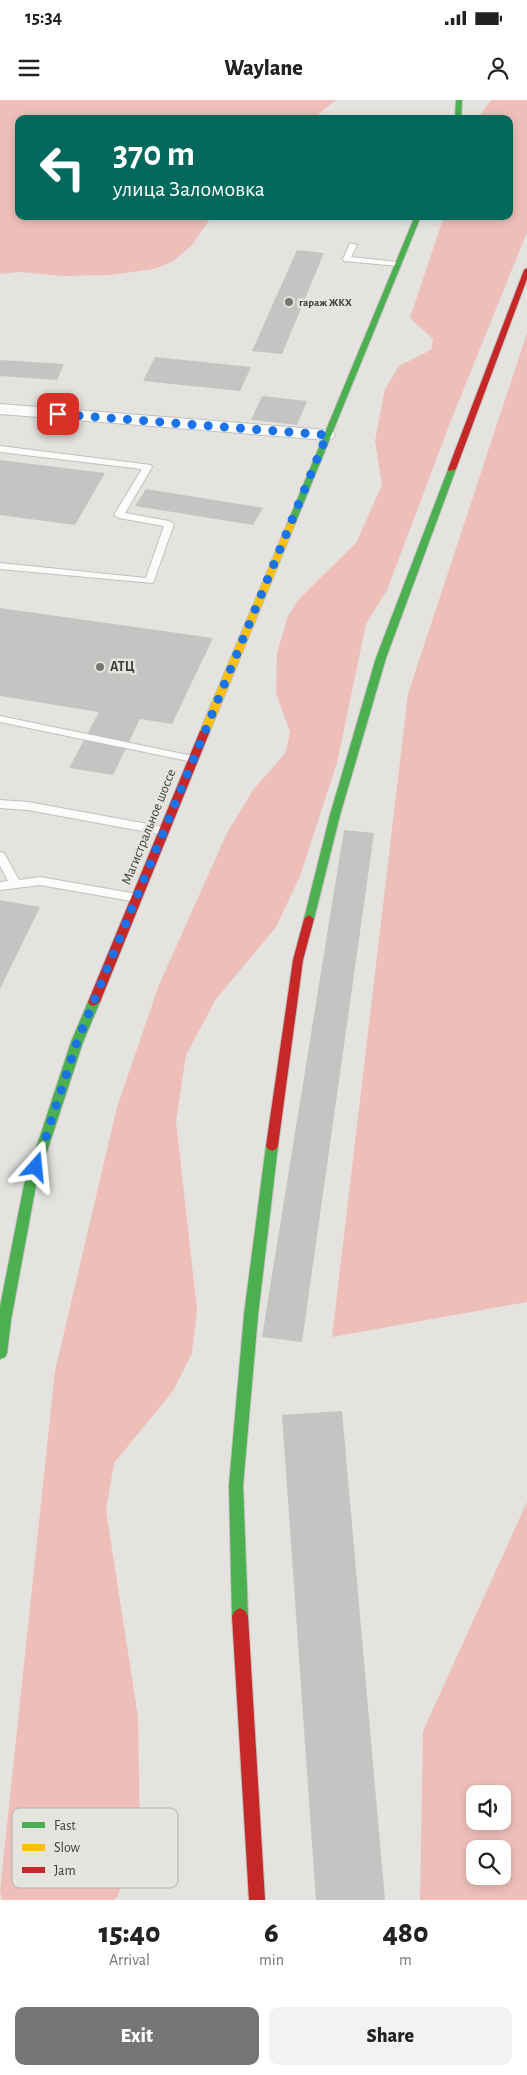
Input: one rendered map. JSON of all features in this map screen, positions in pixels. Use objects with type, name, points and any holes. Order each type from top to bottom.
[{"type":"street","points":[[458,115],[459,100]]},
{"type":"street","name":"Магистральное шоссе","points":[[0,1353],[2,1320],[30,1185],[77,1042],[416,220]]},
{"type":"street","points":[[257,1900],[238,1577],[236,1485],[251,1315],[298,960],[335,815],[381,658],[527,270]]},
{"type":"street","points":[[0,409],[327,435]]},
{"type":"lane","points":[[353,245],[347,259],[398,264]]},
{"type":"lane","points":[[0,449],[148,467],[119,515],[169,524],[150,581],[0,566]]},
{"type":"lane","points":[[0,719],[193,759]]},
{"type":"lane","points":[[0,804],[28,806],[164,831]]},
{"type":"lane","points":[[0,856],[16,884]]},
{"type":"lane","points":[[0,886],[40,881],[137,898]]},
{"type":"shaded area","points":[[0,100],[336,100],[317,115],[15,115],[15,220],[209,220],[192,245],[172,262],[154,269],[110,275],[63,276],[19,272],[0,274]]},
{"type":"shaded area","points":[[491,100],[527,100],[527,232],[450,423],[387,590],[366,624],[337,763],[300,876],[276,927],[216,999],[186,1055],[176,1122],[197,1310],[192,1353],[173,1391],[114,1463],[106,1510],[138,1717],[140,1808],[12,1808],[12,1888],[121,1888],[114,1900],[2,1900],[0,1891],[55,1371],[117,1107],[159,985],[227,833],[253,790],[286,752],[290,732],[276,693],[277,653],[288,616],[298,600],[356,543],[382,485],[375,441],[385,389],[399,366],[431,350],[433,339],[410,318],[443,220],[513,220],[513,115],[480,115]]},
{"type":"shaded area","points":[[527,333],[527,1302],[332,1337],[408,694]]},
{"type":"shaded area","points":[[527,1502],[527,1900],[420,1900],[423,1731]]},
{"type":"building","name":"гараж ЖКХ","points":[[297,250],[324,253],[282,354],[252,351]]},
{"type":"building","points":[[155,357],[251,367],[240,391],[143,381]]},
{"type":"building","points":[[0,360],[64,364],[57,380],[0,376]]},
{"type":"building","points":[[262,396],[307,401],[297,425],[251,420]]},
{"type":"building","points":[[0,460],[105,473],[75,525],[0,515]]},
{"type":"building","points":[[146,489],[263,508],[253,525],[135,506]]},
{"type":"building","name":"АТЦ","points":[[0,608],[213,638],[172,724],[140,719],[113,775],[69,768],[99,712],[0,696]]},
{"type":"building","points":[[344,830],[374,833],[302,1342],[262,1337]]},
{"type":"building","points":[[0,900],[40,907],[0,989]]},
{"type":"building","points":[[342,1411],[385,1900],[316,1900],[282,1415]]},
{"type":"traffic: fast","points":[[458,115],[459,100]]},
{"type":"traffic: fast","points":[[291,524],[416,220]]},
{"type":"traffic: fast","points":[[309,919],[335,815],[381,658],[452,469]]},
{"type":"traffic: fast","points":[[0,1353],[4,1320],[30,1185],[77,1042],[94,1002]]},
{"type":"traffic: fast","points":[[240,1616],[236,1485],[251,1315],[272,1146]]},
{"type":"traffic: slow","points":[[205,731],[291,524]]},
{"type":"traffic: jam","points":[[452,469],[527,270]]},
{"type":"traffic: jam","points":[[94,1002],[205,731]]},
{"type":"traffic: jam","points":[[272,1146],[298,960],[309,919]]},
{"type":"traffic: jam","points":[[240,1616],[257,1900]]},
{"type":"place","name":"гараж ЖКХ","points":[[289,302]]},
{"type":"place","name":"АТЦ","points":[[100,667]]},
{"type":"route","points":[[36,1167],[77,1042],[327,435],[58,414]]}]
